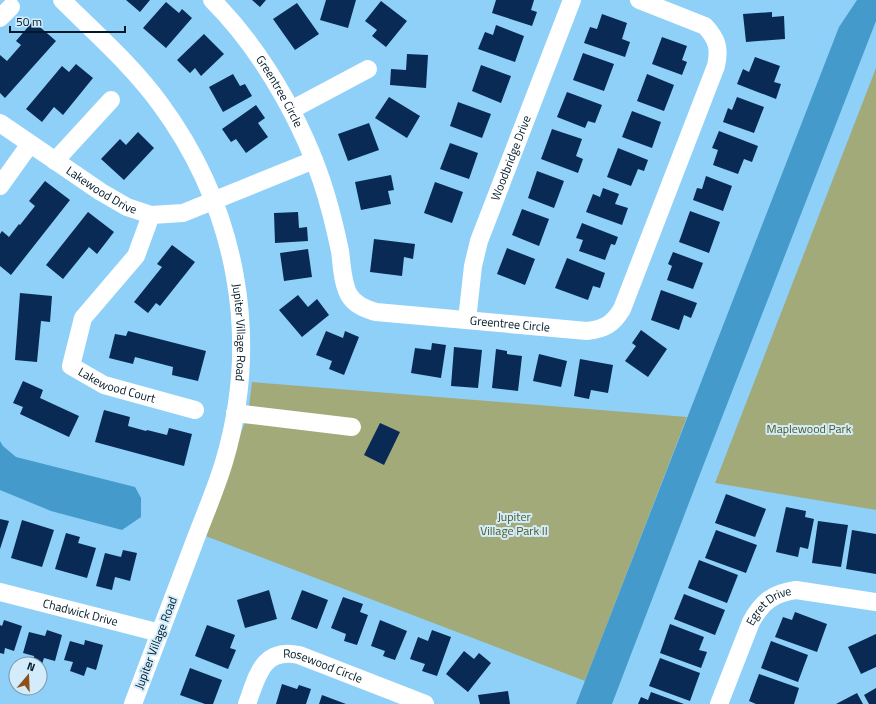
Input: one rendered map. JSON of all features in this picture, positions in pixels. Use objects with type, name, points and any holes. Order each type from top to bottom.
[{"type":"street","name":"Jupiter Village Road","points":[[62,0],[133,71],[160,104],[184,139],[198,164],[214,199],[231,252],[238,294],[242,350],[240,379],[235,414],[224,462],[133,704]]},
{"type":"street","name":"Greentree Circle","points":[[212,0],[245,38],[270,74],[291,110],[314,160],[330,209],[340,250],[345,284],[349,295],[356,304],[366,310],[376,312],[587,331],[598,330],[608,326],[617,318],[622,309],[716,66],[718,55],[717,44],[712,34],[705,26],[639,0]]},
{"type":"street","name":"Woodbridge Drive","points":[[467,320],[472,266],[477,247],[572,0]]},
{"type":"street","points":[[291,110],[368,69]]},
{"type":"street","points":[[55,160],[111,100]]},
{"type":"street","name":"Lakewood Drive","points":[[0,123],[101,192],[127,207],[151,214],[182,213],[314,160]]},
{"type":"street","points":[[0,186],[30,144]]},
{"type":"street","name":"Lakewood Court","points":[[151,214],[136,256],[83,318],[71,366],[104,385],[195,410]]},
{"type":"street","points":[[235,414],[352,427]]},
{"type":"street","name":"Egret Drive","points":[[719,704],[751,622],[764,602],[774,596],[796,590],[876,602]]},
{"type":"street","name":"Chadwick Drive","points":[[0,592],[160,633]]},
{"type":"street","name":"Rosewood Circle","points":[[247,704],[261,667],[273,656],[288,652],[425,704]]},
{"type":"green space","name":"Maplewood Park","points":[[876,68],[876,510],[715,483]]},
{"type":"green space","name":"Jupiter Village Park II","points":[[252,382],[687,417],[585,681],[203,535],[248,414]]},
{"type":"water","points":[[857,0],[876,0],[876,21],[612,704],[576,704],[839,27]]},
{"type":"water","points":[[0,441],[3,446],[16,457],[135,487],[141,498],[141,517],[122,530],[51,511],[0,490]]},
{"type":"building","points":[[126,0],[150,0],[140,12]]},
{"type":"building","points":[[252,0],[266,0],[260,7]]},
{"type":"building","points":[[326,0],[356,0],[348,28],[320,20]]},
{"type":"building","points":[[496,0],[534,0],[531,10],[537,12],[532,26],[492,13]]},
{"type":"building","points":[[381,1],[407,21],[386,47],[372,36],[377,30],[365,21]]},
{"type":"building","points":[[166,2],[179,13],[182,9],[192,18],[166,48],[143,28]]},
{"type":"building","points":[[297,3],[319,34],[295,50],[273,19]]},
{"type":"building","points":[[772,12],[772,17],[784,16],[785,39],[746,42],[743,14]]},
{"type":"building","points":[[602,14],[627,23],[622,39],[630,42],[625,57],[584,43],[590,27],[597,29]]},
{"type":"building","points":[[33,21],[56,41],[5,98],[0,93],[0,55],[7,61],[21,45],[16,41]]},
{"type":"building","points":[[496,25],[524,36],[515,62],[478,49],[485,32],[493,35]]},
{"type":"building","points":[[204,34],[224,54],[201,76],[195,68],[190,73],[177,60]]},
{"type":"building","points":[[662,37],[687,46],[682,60],[687,62],[682,75],[652,64]]},
{"type":"building","points":[[583,53],[614,64],[604,91],[573,80]]},
{"type":"building","points":[[407,54],[428,55],[426,88],[390,85],[391,69],[406,70]]},
{"type":"building","points":[[755,57],[780,66],[774,82],[781,84],[776,99],[737,84],[743,69],[749,72]]},
{"type":"building","points":[[76,64],[93,78],[63,115],[54,107],[42,122],[26,109],[62,66],[69,72]]},
{"type":"building","points":[[481,65],[511,76],[501,103],[472,91]]},
{"type":"building","points":[[233,74],[240,86],[245,84],[252,96],[223,112],[209,87]]},
{"type":"building","points":[[647,74],[674,85],[664,111],[637,101]]},
{"type":"building","points":[[567,92],[602,105],[595,123],[588,121],[585,128],[557,117]]},
{"type":"building","points":[[389,97],[420,116],[407,138],[375,118]]},
{"type":"building","points":[[737,97],[764,107],[754,133],[723,122],[728,108],[732,110]]},
{"type":"building","points":[[458,102],[491,114],[482,138],[450,126]]},
{"type":"building","points":[[256,105],[265,118],[258,123],[268,137],[246,153],[236,139],[231,142],[222,129]]},
{"type":"building","points":[[632,111],[661,122],[652,148],[622,137]]},
{"type":"building","points":[[369,123],[379,150],[348,161],[338,134]]},
{"type":"building","points":[[552,129],[582,139],[576,156],[583,159],[578,173],[541,159]]},
{"type":"building","points":[[719,131],[758,146],[752,162],[744,159],[738,174],[713,165],[718,150],[712,148]]},
{"type":"building","points":[[138,132],[154,148],[124,180],[101,159],[120,139],[126,145]]},
{"type":"building","points":[[450,143],[478,153],[469,179],[440,169]]},
{"type":"building","points":[[618,148],[648,160],[644,171],[638,169],[631,186],[607,177]]},
{"type":"building","points":[[537,171],[564,181],[554,208],[528,198]]},
{"type":"building","points":[[391,175],[394,190],[388,191],[391,204],[361,210],[355,182]]},
{"type":"building","points":[[706,176],[732,186],[723,211],[693,200],[697,188],[702,189]]},
{"type":"building","points":[[45,181],[70,200],[11,275],[0,266],[0,234],[2,231],[9,237],[19,224],[20,225],[35,206],[29,201]]},
{"type":"building","points":[[435,182],[463,192],[452,223],[424,213]]},
{"type":"building","points":[[603,188],[619,194],[615,204],[628,208],[622,225],[586,212],[593,194],[600,197]]},
{"type":"building","points":[[522,209],[549,219],[539,246],[512,235]]},
{"type":"building","points":[[690,211],[720,222],[709,253],[679,242]]},
{"type":"building","points":[[88,212],[114,232],[97,254],[89,247],[63,279],[46,265]]},
{"type":"building","points":[[298,212],[299,228],[307,227],[308,241],[275,243],[274,213]]},
{"type":"building","points":[[582,223],[618,237],[615,245],[611,244],[605,260],[579,251],[583,240],[576,238]]},
{"type":"building","points":[[374,239],[415,244],[413,259],[404,257],[402,276],[370,272]]},
{"type":"building","points":[[172,245],[195,262],[160,306],[156,303],[148,313],[134,302],[162,267],[157,264]]},
{"type":"building","points":[[507,248],[535,259],[525,285],[497,274]]},
{"type":"building","points":[[308,249],[312,277],[284,281],[280,253]]},
{"type":"building","points":[[673,252],[703,263],[693,289],[667,280],[672,266],[668,264]]},
{"type":"building","points":[[567,258],[605,273],[600,288],[593,286],[588,300],[555,288]]},
{"type":"building","points":[[661,290],[697,303],[691,318],[684,315],[679,330],[651,320]]},
{"type":"building","points":[[20,293],[52,296],[50,322],[41,321],[37,362],[15,360]]},
{"type":"building","points":[[298,295],[308,307],[317,299],[329,315],[302,337],[279,310]]},
{"type":"building","points":[[641,330],[667,349],[648,377],[625,361],[636,346],[632,343]]},
{"type":"building","points":[[128,331],[206,351],[198,381],[172,375],[173,367],[135,357],[133,364],[109,358],[115,334],[126,336]]},
{"type":"building","points":[[326,331],[343,338],[345,331],[359,337],[344,375],[329,369],[332,361],[316,355]]},
{"type":"building","points":[[432,343],[446,345],[441,378],[411,373],[415,348],[431,350]]},
{"type":"building","points":[[454,347],[482,350],[478,388],[451,386]]},
{"type":"building","points":[[496,349],[507,351],[507,354],[522,356],[518,391],[492,388]]},
{"type":"building","points":[[539,354],[567,361],[561,387],[533,381]]},
{"type":"building","points":[[580,359],[613,365],[608,393],[591,390],[589,399],[574,396]]},
{"type":"building","points":[[23,381],[43,390],[40,398],[79,416],[69,437],[20,414],[23,407],[13,403]]},
{"type":"building","points":[[104,410],[130,417],[128,426],[146,431],[167,435],[169,428],[192,434],[184,466],[95,442]]},
{"type":"building","points":[[380,423],[400,432],[384,465],[364,455]]},
{"type":"building","points":[[726,494],[766,509],[755,537],[715,523]]},
{"type":"building","points":[[786,507],[806,511],[805,517],[814,519],[808,549],[800,547],[798,557],[776,552]]},
{"type":"building","points":[[0,519],[9,521],[0,549]]},
{"type":"building","points":[[22,520],[54,530],[42,567],[11,558]]},
{"type":"building","points":[[818,521],[848,525],[841,567],[812,563]]},
{"type":"building","points":[[716,530],[757,545],[746,573],[705,558]]},
{"type":"building","points":[[852,530],[876,534],[876,574],[846,569]]},
{"type":"building","points":[[66,533],[80,537],[78,543],[96,548],[87,578],[55,569]]},
{"type":"building","points":[[123,550],[137,553],[130,581],[115,577],[112,590],[96,586],[105,553],[121,557]]},
{"type":"building","points":[[699,560],[738,575],[727,603],[688,588]]},
{"type":"building","points":[[269,590],[277,619],[245,628],[237,600]]},
{"type":"building","points":[[302,590],[328,600],[317,629],[291,619]]},
{"type":"building","points":[[684,594],[725,610],[715,635],[674,619]]},
{"type":"building","points":[[343,597],[363,604],[360,612],[368,615],[357,645],[344,641],[346,634],[331,628]]},
{"type":"building","points":[[795,612],[827,624],[817,652],[775,637],[783,617],[792,620]]},
{"type":"building","points":[[4,620],[22,626],[14,651],[5,648],[4,654],[0,653],[0,625],[2,626]]},
{"type":"building","points":[[380,620],[407,631],[395,660],[383,656],[385,651],[371,646]]},
{"type":"building","points":[[670,624],[704,637],[699,650],[707,652],[701,668],[660,653]]},
{"type":"building","points":[[207,625],[235,635],[230,648],[236,650],[228,669],[195,656]]},
{"type":"building","points":[[47,630],[62,635],[55,661],[48,659],[48,656],[34,656],[23,653],[29,632],[45,636]]},
{"type":"building","points":[[432,630],[451,637],[437,676],[422,671],[425,664],[410,659],[418,637],[428,641]]},
{"type":"building","points":[[876,634],[876,667],[861,674],[848,647]]},
{"type":"building","points":[[85,640],[103,645],[96,670],[87,667],[84,676],[70,671],[73,662],[64,660],[70,641],[84,645]]},
{"type":"building","points":[[771,641],[808,655],[798,682],[761,668]]},
{"type":"building","points":[[464,651],[474,659],[479,653],[491,663],[468,692],[446,674]]},
{"type":"building","points":[[660,658],[700,673],[690,701],[649,686]]},
{"type":"building","points":[[190,668],[222,680],[213,704],[205,704],[180,695]]},
{"type":"building","points":[[759,674],[799,688],[794,704],[756,704],[749,701]]},
{"type":"building","points":[[282,684],[297,689],[299,685],[311,689],[306,704],[276,704]]},
{"type":"building","points":[[876,688],[876,704],[869,704],[864,695]]},
{"type":"building","points":[[508,691],[510,704],[480,704],[478,695]]},
{"type":"building","points":[[651,692],[684,704],[638,704],[641,697],[648,700]]},
{"type":"building","points":[[857,693],[863,704],[836,704]]},
{"type":"building","points":[[322,695],[346,704],[319,704]]}]
